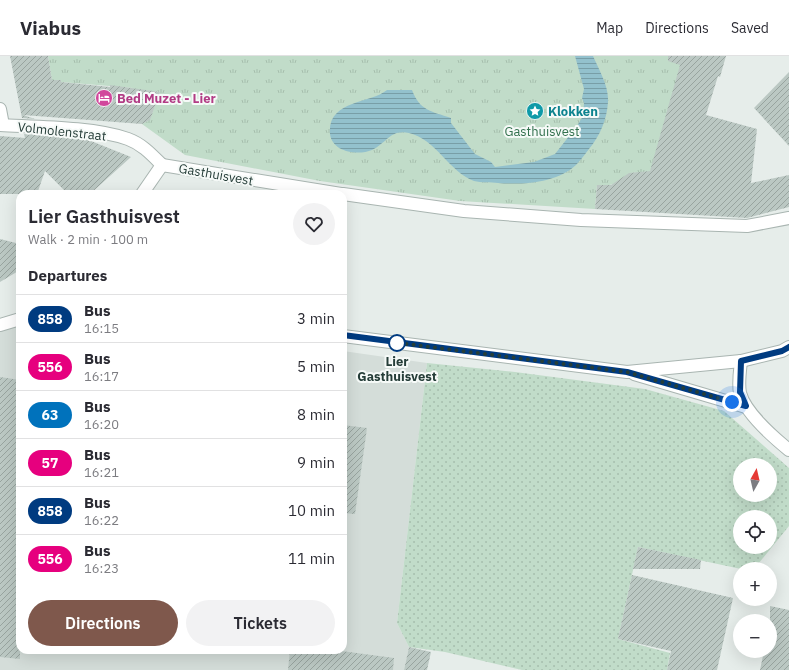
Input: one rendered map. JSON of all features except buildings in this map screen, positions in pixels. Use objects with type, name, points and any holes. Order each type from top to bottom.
[{"type":"street","points":[[0,109],[1,125]]},
{"type":"street","name":"Volmolenstraat","points":[[1,125],[84,131],[128,139],[144,148],[162,165]]},
{"type":"street","points":[[145,190],[162,165]]},
{"type":"street","name":"Gasthuisvest","points":[[162,165],[317,190]]},
{"type":"street","name":"Gasthuisvest","points":[[347,195],[464,211],[596,220],[747,226],[789,218]]},
{"type":"street","points":[[0,325],[16,320]]},
{"type":"street","points":[[347,337],[627,372],[746,406]]},
{"type":"street","points":[[627,372],[741,361],[782,351],[789,347]]},
{"type":"street","points":[[741,361],[740,392],[746,406],[789,450]]},
{"type":"shaded area","points":[[16,327],[16,654],[347,654],[347,352],[427,363],[397,623],[409,647],[404,670],[0,670],[0,329]]},
{"type":"green space","name":"Gasthuisvest","points":[[48,56],[683,56],[649,176],[632,173],[611,185],[597,185],[595,209],[460,201],[320,181],[185,155],[142,124],[150,119],[160,92],[52,80]]},
{"type":"green space","points":[[427,363],[515,372],[645,389],[724,411],[789,468],[789,526],[777,541],[777,510],[733,510],[733,554],[766,554],[760,562],[733,562],[733,567],[638,547],[618,639],[670,653],[667,670],[522,670],[445,652],[409,647],[397,623]]},
{"type":"water","points":[[575,56],[593,56],[607,90],[608,102],[606,115],[596,139],[580,161],[568,171],[550,179],[539,182],[518,184],[474,181],[457,171],[435,148],[419,136],[403,132],[397,133],[372,150],[360,153],[340,149],[335,145],[330,134],[331,123],[335,115],[351,104],[380,95],[387,90],[412,90],[415,97],[427,109],[451,118],[451,123],[475,154],[491,162],[495,167],[534,162],[555,154],[583,116],[584,103],[582,98],[584,89]]},
{"type":"bus line","name":"858","points":[[347,336],[527,361],[627,372],[746,406],[740,392],[741,361],[782,351],[789,347]]},
{"type":"place","name":"Bed Muzet - Lier","points":[[104,98]]},
{"type":"place","name":"Klokken","points":[[535,111]]},
{"type":"place","name":"Lier Gasthuisvest","points":[[397,343]]},
{"type":"route","points":[[397,343],[391,342],[527,361],[627,372],[732,402]]}]
